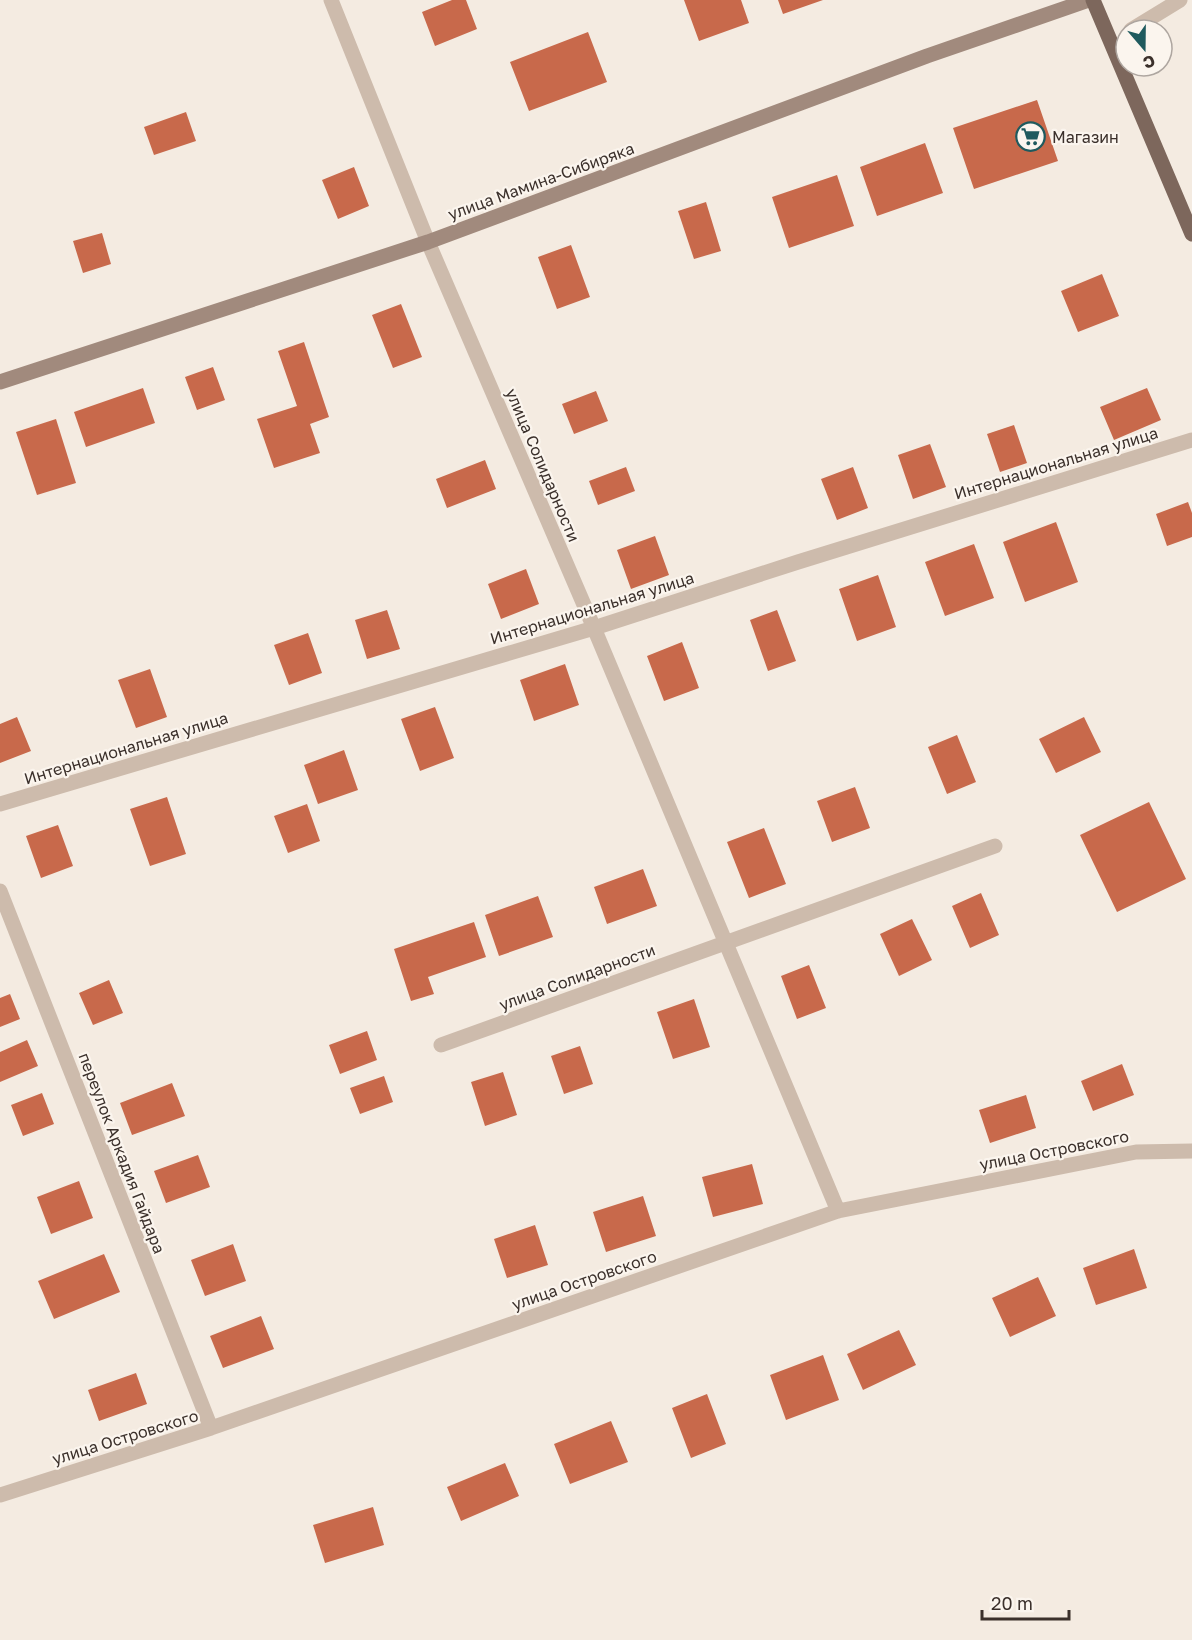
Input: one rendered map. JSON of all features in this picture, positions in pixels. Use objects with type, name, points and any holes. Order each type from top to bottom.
[{"type":"main road","points":[[1091,0],[1192,234]]},
{"type":"street","name":"улица Солидарности","points":[[331,0],[428,242],[594,628],[838,1211]]},
{"type":"street","name":"улица Мамина-Сибиряка","points":[[0,382],[428,242],[927,56],[1091,0]]},
{"type":"street","points":[[1151,18],[1180,0]]},
{"type":"street","name":"Интернациональная улица","points":[[0,804],[594,628],[1192,440]]},
{"type":"street","name":"улица Солидарности","points":[[441,1045],[995,846]]},
{"type":"street","name":"переулок Аркадия Гайдара","points":[[0,891],[211,1428]]},
{"type":"street","name":"улица Островского","points":[[0,1495],[211,1428],[838,1211],[1136,1152],[1192,1151]]},
{"type":"building","points":[[452,0],[466,0],[477,29],[435,46],[422,12]]},
{"type":"building","points":[[684,0],[741,0],[749,23],[699,41]]},
{"type":"building","points":[[778,0],[823,0],[783,14]]},
{"type":"building","points":[[588,32],[607,82],[529,111],[510,62]]},
{"type":"building","points":[[1037,100],[1058,161],[974,189],[953,128]]},
{"type":"building","points":[[186,112],[196,141],[154,155],[144,127]]},
{"type":"building","points":[[925,143],[943,193],[877,216],[860,167]]},
{"type":"building","points":[[354,167],[369,206],[338,219],[322,180]]},
{"type":"building","points":[[837,175],[854,226],[789,248],[772,197]]},
{"type":"building","points":[[706,202],[721,251],[694,259],[678,211]]},
{"type":"building","points":[[102,233],[111,264],[83,273],[73,241]]},
{"type":"building","points":[[571,245],[590,297],[557,309],[538,257]]},
{"type":"building","points":[[1102,274],[1119,316],[1078,332],[1061,291]]},
{"type":"building","points":[[401,304],[422,357],[393,368],[372,315]]},
{"type":"building","points":[[304,342],[329,417],[310,424],[320,453],[274,468],[257,419],[297,406],[278,351]]},
{"type":"building","points":[[213,367],[225,400],[197,410],[185,377]]},
{"type":"building","points":[[143,388],[155,423],[86,447],[74,412]]},
{"type":"building","points":[[1147,388],[1161,420],[1114,440],[1100,407]]},
{"type":"building","points":[[596,391],[608,421],[574,434],[562,404]]},
{"type":"building","points":[[56,419],[76,483],[37,495],[16,432]]},
{"type":"building","points":[[1014,425],[1027,463],[1000,472],[987,434]]},
{"type":"building","points":[[930,444],[946,487],[913,499],[898,455]]},
{"type":"building","points":[[485,460],[496,489],[447,508],[436,479]]},
{"type":"building","points":[[626,467],[635,491],[598,505],[589,481]]},
{"type":"building","points":[[853,467],[868,508],[837,520],[821,479]]},
{"type":"building","points":[[1188,502],[1192,513],[1192,537],[1167,546],[1156,514]]},
{"type":"building","points":[[1056,522],[1078,582],[1025,602],[1003,542]]},
{"type":"building","points":[[655,536],[669,575],[631,589],[617,550]]},
{"type":"building","points":[[974,544],[994,598],[945,616],[925,562]]},
{"type":"building","points":[[526,569],[539,604],[501,619],[488,584]]},
{"type":"building","points":[[878,575],[896,627],[857,641],[839,589]]},
{"type":"building","points":[[387,610],[400,649],[367,659],[355,620]]},
{"type":"building","points":[[777,610],[796,661],[768,671],[750,620]]},
{"type":"building","points":[[308,633],[322,673],[289,685],[274,645]]},
{"type":"building","points":[[682,642],[699,688],[664,701],[647,656]]},
{"type":"building","points":[[565,664],[579,705],[534,721],[520,680]]},
{"type":"building","points":[[150,669],[167,717],[136,728],[118,680]]},
{"type":"building","points":[[435,707],[454,758],[420,771],[401,719]]},
{"type":"building","points":[[17,717],[31,751],[0,763],[0,724]]},
{"type":"building","points":[[1084,717],[1101,752],[1056,773],[1039,739]]},
{"type":"building","points":[[957,735],[976,782],[947,794],[928,747]]},
{"type":"building","points":[[344,750],[358,790],[318,804],[304,765]]},
{"type":"building","points":[[855,787],[870,828],[832,842],[817,801]]},
{"type":"building","points":[[167,797],[186,854],[150,866],[130,809]]},
{"type":"building","points":[[1149,802],[1186,879],[1117,912],[1080,835]]},
{"type":"building","points":[[307,804],[320,841],[288,853],[274,816]]},
{"type":"building","points":[[58,825],[73,866],[41,878],[26,836]]},
{"type":"building","points":[[764,828],[786,884],[749,898],[727,842]]},
{"type":"building","points":[[643,869],[657,906],[607,924],[594,887]]},
{"type":"building","points":[[981,893],[999,935],[970,948],[952,906]]},
{"type":"building","points":[[538,896],[553,937],[499,956],[485,915]]},
{"type":"building","points":[[912,919],[932,960],[899,976],[880,934]]},
{"type":"building","points":[[474,922],[486,957],[428,977],[434,994],[411,1001],[394,949]]},
{"type":"building","points":[[809,965],[826,1008],[797,1019],[781,976]]},
{"type":"building","points":[[109,980],[123,1013],[93,1025],[79,993]]},
{"type":"building","points":[[10,994],[20,1019],[0,1027],[0,998]]},
{"type":"building","points":[[694,999],[710,1047],[673,1059],[657,1012]]},
{"type":"building","points":[[367,1031],[377,1060],[340,1074],[329,1045]]},
{"type":"building","points":[[27,1040],[38,1066],[0,1082],[0,1052]]},
{"type":"building","points":[[580,1046],[593,1084],[564,1094],[551,1056]]},
{"type":"building","points":[[1122,1064],[1134,1095],[1093,1111],[1081,1081]]},
{"type":"building","points":[[503,1072],[517,1115],[485,1126],[471,1082]]},
{"type":"building","points":[[384,1076],[393,1102],[360,1114],[350,1088]]},
{"type":"building","points":[[172,1083],[185,1116],[132,1135],[120,1103]]},
{"type":"building","points":[[42,1093],[54,1124],[23,1136],[11,1105]]},
{"type":"building","points":[[1026,1095],[1036,1128],[990,1143],[979,1110]]},
{"type":"building","points":[[198,1155],[210,1187],[166,1203],[154,1171]]},
{"type":"building","points":[[752,1164],[763,1204],[713,1217],[702,1177]]},
{"type":"building","points":[[79,1181],[93,1218],[51,1234],[37,1197]]},
{"type":"building","points":[[643,1196],[656,1236],[606,1252],[593,1212]]},
{"type":"building","points":[[535,1225],[548,1265],[507,1278],[494,1239]]},
{"type":"building","points":[[233,1244],[246,1281],[205,1296],[191,1260]]},
{"type":"building","points":[[1134,1249],[1147,1288],[1096,1305],[1083,1268]]},
{"type":"building","points":[[104,1254],[120,1292],[54,1319],[38,1281]]},
{"type":"building","points":[[1038,1277],[1056,1316],[1010,1337],[992,1298]]},
{"type":"building","points":[[261,1316],[274,1349],[223,1368],[210,1336]]},
{"type":"building","points":[[899,1330],[916,1365],[863,1390],[847,1354]]},
{"type":"building","points":[[823,1355],[839,1400],[786,1420],[770,1375]]},
{"type":"building","points":[[136,1373],[147,1404],[99,1421],[88,1390]]},
{"type":"building","points":[[707,1394],[726,1444],[691,1458],[672,1408]]},
{"type":"building","points":[[611,1421],[628,1462],[570,1484],[554,1444]]},
{"type":"building","points":[[505,1463],[519,1496],[461,1521],[447,1487]]},
{"type":"building","points":[[373,1507],[384,1545],[325,1563],[313,1525]]},
{"type":"place","name":"Магазин","points":[[1031,137]]}]
